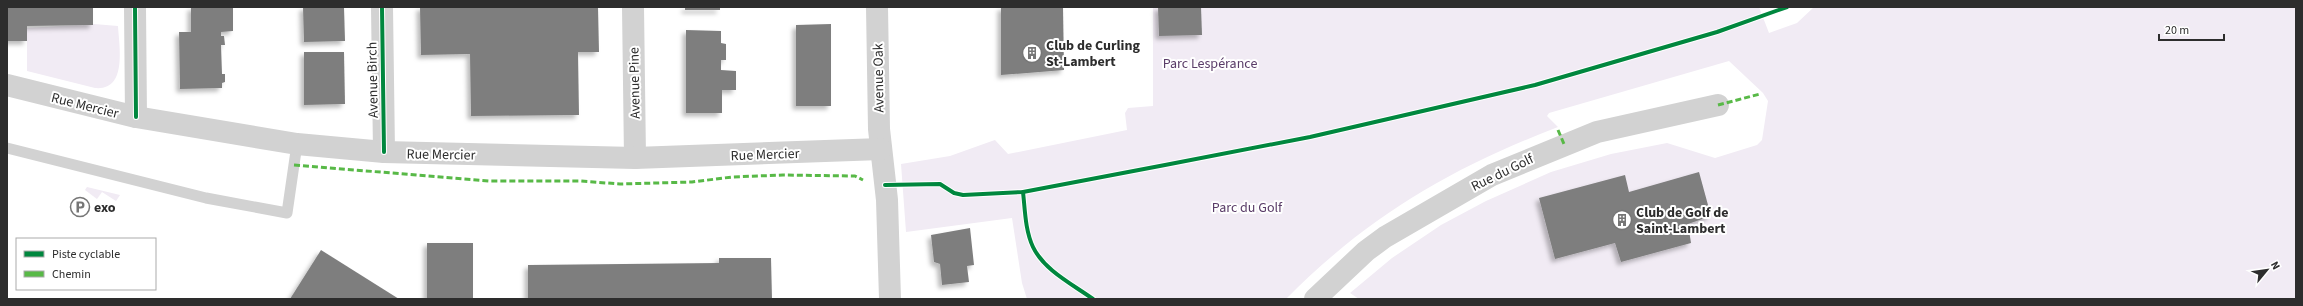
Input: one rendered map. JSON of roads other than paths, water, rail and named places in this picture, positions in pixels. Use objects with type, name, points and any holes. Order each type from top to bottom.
[{"type":"street","points":[[135,7],[136,117]]},
{"type":"street","name":"Avenue Birch","points":[[382,7],[384,152]]},
{"type":"street","name":"Avenue Pine","points":[[633,7],[635,158]]},
{"type":"street","name":"Avenue Oak","points":[[877,7],[881,149],[887,200],[890,299]]},
{"type":"street","name":"Rue Mercier","points":[[7,85],[136,117],[297,144],[384,152],[635,158],[881,149]]},
{"type":"street","name":"Rue du Golf","points":[[1315,299],[1366,251],[1385,237],[1492,175],[1597,132],[1718,104]]},
{"type":"lane","points":[[7,148],[206,198],[288,213],[297,144]]},
{"type":"place","name":"Club de Curling St-Lambert","points":[[1032,53]]},
{"type":"place","name":"exo","points":[[80,207]]},
{"type":"place","name":"Club de Golf de Saint-Lambert","points":[[1622,220]]},
{"type":"park label","name":"Parc Lespérance","points":[[1210,63]]},
{"type":"park label","name":"Parc du Golf","points":[[1247,207]]}]
